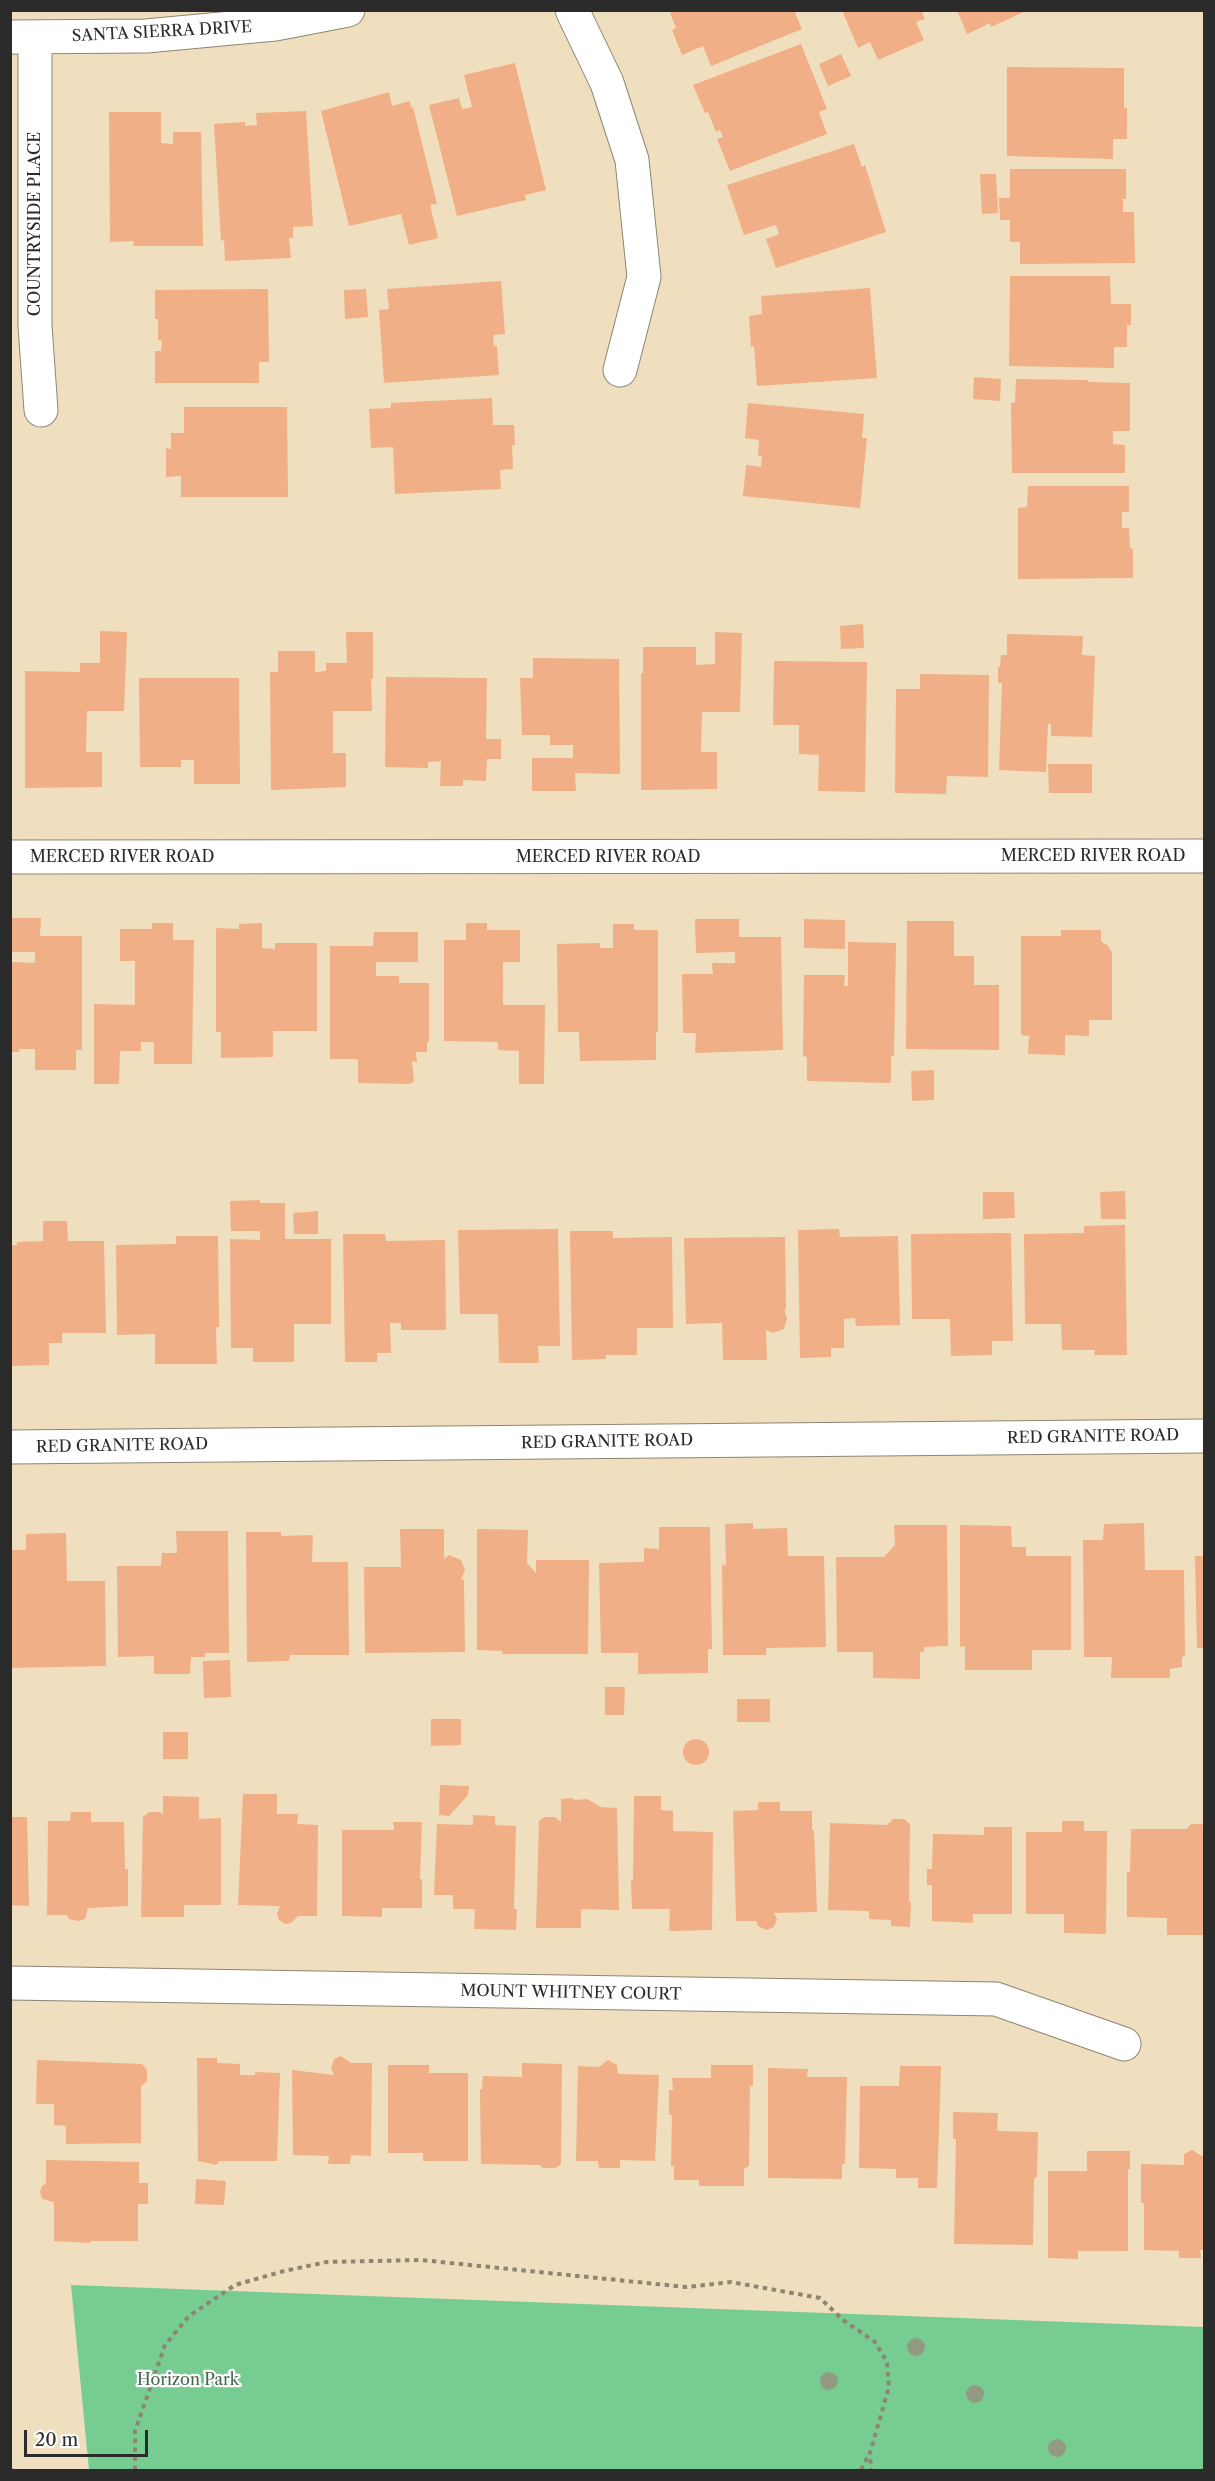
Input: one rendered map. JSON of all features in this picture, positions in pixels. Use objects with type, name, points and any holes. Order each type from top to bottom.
[{"type":"street","name":"SANTA SIERRA DRIVE","points":[[23,37],[166,34],[275,24],[348,10]]},
{"type":"street","points":[[572,10],[607,83],[632,160],[644,277],[620,370]]},
{"type":"street","name":"COUNTRYSIDE PLACE","points":[[23,37],[35,326],[41,410]]},
{"type":"street","name":"MERCED RIVER ROAD","points":[[10,857],[1204,856]]},
{"type":"street","name":"RED GRANITE ROAD","points":[[10,1447],[1204,1436]]},
{"type":"street","name":"MOUNT WHITNEY COURT","points":[[10,1983],[996,1999],[1124,2044]]},
{"type":"path","points":[[135,2470],[135,2431],[165,2345],[189,2316],[235,2285],[284,2271],[336,2261],[421,2260],[686,2287],[731,2283],[820,2298],[843,2320],[875,2342],[887,2362],[889,2387],[870,2453],[861,2470]]},
{"type":"path","points":[[870,2453],[872,2470]]},
{"type":"green space","name":"Horizon Park","points":[[71,2285],[1204,2327],[1204,2470],[89,2470]]},
{"type":"building","points":[[676,10],[794,10],[802,29],[711,66],[703,46],[682,55],[672,30],[676,28],[670,13]]},
{"type":"building","points":[[842,10],[921,10],[925,19],[916,22],[924,40],[878,60],[870,42],[858,48]]},
{"type":"building","points":[[957,10],[1028,10],[991,27],[990,23],[967,34]]},
{"type":"building","points":[[801,44],[827,109],[819,112],[827,134],[730,171],[717,139],[723,137],[720,130],[716,132],[693,85]]},
{"type":"building","points":[[841,54],[851,76],[828,86],[819,64]]},
{"type":"building","points":[[515,63],[546,190],[525,195],[526,200],[457,216],[429,105],[459,98],[462,109],[472,107],[464,75]]},
{"type":"building","points":[[1007,67],[1124,68],[1127,139],[1113,139],[1113,159],[1007,156]]},
{"type":"building","points":[[389,92],[392,106],[410,101],[411,108],[413,107],[437,204],[430,205],[438,238],[409,245],[401,214],[349,226],[321,111]]},
{"type":"building","points":[[306,111],[313,226],[293,227],[293,238],[289,238],[291,258],[225,261],[224,240],[221,241],[214,124],[245,122],[245,126],[257,125],[256,113]]},
{"type":"building","points":[[109,112],[161,112],[161,143],[173,144],[173,132],[201,132],[203,246],[133,246],[134,241],[110,242]]},
{"type":"building","points":[[854,144],[862,167],[865,165],[886,232],[776,268],[766,239],[779,234],[776,225],[744,235],[727,185]]},
{"type":"building","points":[[1010,169],[1126,169],[1126,199],[1123,199],[1123,212],[1134,212],[1135,263],[1020,264],[1020,242],[1010,242],[1010,220],[1000,220],[999,198],[1010,198]]},
{"type":"building","points":[[980,174],[996,174],[998,213],[982,214]]},
{"type":"building","points":[[1010,276],[1110,276],[1111,304],[1131,304],[1131,325],[1127,325],[1127,347],[1114,347],[1114,368],[1009,366]]},
{"type":"building","points":[[501,281],[505,334],[493,335],[494,346],[497,346],[499,375],[384,383],[379,310],[389,309],[387,289]]},
{"type":"building","points":[[870,288],[877,378],[757,386],[749,316],[762,314],[761,296]]},
{"type":"building","points":[[268,289],[269,362],[259,362],[259,383],[155,383],[155,351],[161,351],[162,341],[158,340],[158,319],[155,319],[155,290]]},
{"type":"building","points":[[366,289],[368,317],[345,319],[344,290]]},
{"type":"building","points":[[974,377],[1001,379],[1000,401],[973,399]]},
{"type":"building","points":[[1016,379],[1130,383],[1130,431],[1113,431],[1113,444],[1125,445],[1125,473],[1012,473],[1011,403],[1015,403]]},
{"type":"building","points":[[492,398],[493,425],[514,425],[513,469],[500,470],[501,489],[395,494],[393,447],[371,448],[369,409],[391,408],[391,403]]},
{"type":"building","points":[[748,403],[864,414],[862,438],[867,438],[860,508],[743,496],[746,465],[761,467],[762,456],[758,456],[759,440],[745,438]]},
{"type":"building","points":[[184,407],[287,407],[288,497],[181,497],[181,476],[166,477],[166,448],[171,449],[171,433],[184,433]]},
{"type":"building","points":[[1028,486],[1129,486],[1129,512],[1122,512],[1122,528],[1129,528],[1130,548],[1133,549],[1133,578],[1018,579],[1018,508],[1027,507]]},
{"type":"building","points":[[863,624],[864,648],[841,649],[840,626]]},
{"type":"building","points":[[100,631],[127,632],[124,711],[87,711],[86,752],[102,752],[102,787],[25,788],[25,671],[80,672],[80,663],[100,663]]},
{"type":"building","points":[[346,632],[373,632],[373,679],[371,679],[372,711],[333,711],[333,753],[346,753],[346,787],[271,790],[270,672],[278,672],[278,651],[315,651],[315,672],[326,671],[326,663],[347,663]]},
{"type":"building","points":[[715,632],[742,633],[740,712],[702,712],[701,752],[717,752],[717,789],[641,790],[643,647],[696,647],[696,665],[715,664]]},
{"type":"building","points":[[1007,634],[1083,636],[1082,655],[1095,656],[1092,737],[1051,736],[1051,724],[1048,724],[1046,772],[999,770],[1002,683],[998,683],[998,667],[1000,667],[1001,655],[1007,655]]},
{"type":"building","points":[[533,658],[619,659],[620,774],[575,773],[576,791],[532,791],[532,758],[573,758],[573,745],[550,745],[550,735],[522,735],[520,678],[533,678]]},
{"type":"building","points":[[774,661],[867,662],[865,792],[818,791],[819,755],[799,754],[799,725],[773,725]]},
{"type":"building","points":[[920,674],[989,675],[988,777],[947,776],[946,794],[895,793],[896,689],[920,689]]},
{"type":"building","points":[[386,677],[487,678],[486,739],[501,739],[501,759],[487,759],[486,781],[463,780],[463,786],[440,786],[441,761],[428,762],[428,768],[385,767]]},
{"type":"building","points":[[139,678],[239,678],[240,784],[194,784],[194,760],[181,760],[181,767],[140,767]]},
{"type":"building","points":[[1048,764],[1092,764],[1092,793],[1049,793]]},
{"type":"building","points":[[10,918],[41,918],[40,936],[82,936],[82,1050],[76,1050],[76,1070],[35,1070],[35,1049],[19,1049],[19,1052],[10,1052],[12,962],[35,963],[35,952],[10,952]]},
{"type":"building","points":[[695,919],[739,919],[739,937],[781,937],[783,1050],[695,1053],[696,1033],[683,1033],[682,974],[713,974],[712,963],[735,963],[735,952],[696,953]]},
{"type":"building","points":[[804,919],[845,920],[845,949],[804,948]]},
{"type":"building","points":[[907,921],[954,921],[954,956],[974,956],[974,985],[999,985],[999,1050],[906,1049]]},
{"type":"building","points":[[152,923],[173,923],[173,940],[194,940],[192,1064],[154,1064],[154,1042],[141,1042],[141,1051],[120,1051],[119,1084],[94,1084],[94,1004],[135,1005],[135,961],[120,961],[120,929],[152,929]]},
{"type":"building","points":[[262,923],[262,948],[275,949],[275,943],[317,943],[317,1031],[273,1031],[273,1057],[221,1058],[221,1032],[216,1032],[216,928],[239,929],[239,924]]},
{"type":"building","points":[[466,923],[487,923],[487,930],[520,930],[520,962],[503,962],[503,1005],[545,1005],[544,1084],[519,1084],[519,1051],[498,1050],[498,1042],[444,1041],[444,940],[466,940]]},
{"type":"building","points":[[613,924],[634,924],[634,930],[658,930],[656,1060],[580,1061],[579,1032],[558,1032],[557,944],[600,943],[600,948],[613,948]]},
{"type":"building","points":[[1061,930],[1101,930],[1101,941],[1112,953],[1112,1020],[1089,1020],[1089,1036],[1065,1035],[1065,1055],[1028,1054],[1029,1036],[1021,1035],[1021,936],[1061,936]]},
{"type":"building","points":[[374,932],[418,932],[418,962],[376,962],[376,976],[399,976],[399,983],[429,983],[429,1042],[427,1042],[427,1052],[416,1052],[417,1062],[412,1061],[414,1081],[410,1084],[358,1083],[358,1059],[330,1059],[330,946],[373,946]]},
{"type":"building","points":[[848,942],[896,943],[894,1056],[891,1056],[891,1083],[807,1081],[807,1057],[803,1056],[804,975],[845,975],[844,986],[848,986]]},
{"type":"building","points":[[934,1070],[934,1100],[912,1101],[911,1071]]},
{"type":"building","points":[[1125,1191],[1126,1219],[1101,1219],[1100,1192]]},
{"type":"building","points":[[983,1192],[1014,1192],[1015,1218],[983,1219]]},
{"type":"building","points":[[260,1200],[260,1203],[285,1203],[285,1239],[331,1239],[331,1324],[294,1324],[294,1362],[253,1362],[253,1348],[231,1348],[230,1239],[260,1240],[260,1231],[231,1231],[230,1201]]},
{"type":"building","points":[[318,1211],[318,1234],[294,1234],[293,1213]]},
{"type":"building","points":[[43,1221],[67,1221],[68,1241],[104,1241],[106,1333],[62,1333],[62,1343],[49,1343],[49,1365],[10,1366],[10,1245],[17,1245],[17,1242],[43,1241]]},
{"type":"building","points":[[1125,1225],[1127,1355],[1094,1355],[1095,1350],[1062,1350],[1061,1324],[1025,1324],[1024,1234],[1084,1233],[1084,1226]]},
{"type":"building","points":[[558,1229],[560,1346],[538,1346],[539,1363],[499,1363],[498,1314],[460,1314],[458,1230]]},
{"type":"building","points":[[839,1229],[840,1237],[898,1236],[900,1325],[856,1326],[855,1318],[844,1319],[844,1348],[831,1348],[831,1357],[800,1358],[798,1230]]},
{"type":"building","points":[[570,1231],[613,1231],[613,1238],[672,1237],[673,1328],[637,1328],[637,1355],[606,1355],[606,1359],[572,1360]]},
{"type":"building","points":[[1011,1233],[1013,1341],[992,1341],[992,1355],[951,1356],[950,1319],[912,1319],[911,1234]]},
{"type":"building","points":[[343,1234],[385,1234],[386,1241],[445,1240],[446,1330],[401,1330],[401,1323],[390,1323],[391,1353],[377,1353],[377,1362],[345,1362]]},
{"type":"building","points":[[176,1236],[218,1236],[217,1364],[155,1364],[155,1334],[117,1335],[116,1245],[176,1244]]},
{"type":"building","points":[[785,1237],[786,1309],[784,1309],[787,1318],[784,1329],[773,1333],[766,1330],[767,1360],[723,1360],[722,1323],[686,1324],[684,1238]]},
{"type":"building","points":[[753,1523],[753,1529],[787,1528],[788,1556],[824,1556],[826,1647],[766,1648],[766,1655],[723,1655],[722,1564],[726,1566],[725,1524]]},
{"type":"building","points":[[1144,1523],[1145,1570],[1184,1570],[1185,1656],[1182,1657],[1182,1667],[1170,1669],[1170,1678],[1111,1678],[1112,1657],[1084,1657],[1083,1540],[1103,1540],[1104,1524]]},
{"type":"building","points":[[894,1525],[947,1525],[948,1646],[924,1647],[924,1652],[920,1652],[920,1679],[873,1678],[873,1652],[837,1652],[836,1557],[884,1557],[895,1545]]},
{"type":"building","points":[[960,1525],[1011,1526],[1012,1547],[1026,1547],[1026,1556],[1071,1556],[1071,1650],[1032,1650],[1032,1670],[965,1670],[965,1646],[960,1647]]},
{"type":"building","points":[[659,1527],[710,1527],[712,1649],[708,1649],[708,1673],[638,1674],[638,1653],[601,1653],[599,1563],[644,1562],[644,1548],[659,1549]]},
{"type":"building","points":[[400,1529],[444,1529],[444,1559],[449,1555],[461,1560],[465,1570],[461,1580],[464,1580],[465,1652],[365,1653],[364,1567],[401,1567]]},
{"type":"building","points":[[477,1529],[528,1530],[527,1563],[536,1573],[536,1560],[589,1560],[588,1654],[502,1654],[503,1651],[477,1650]]},
{"type":"building","points":[[176,1531],[228,1531],[229,1653],[205,1653],[205,1657],[191,1657],[190,1674],[154,1674],[154,1656],[118,1657],[117,1566],[161,1566],[162,1553],[177,1553]]},
{"type":"building","points":[[246,1532],[281,1532],[281,1536],[313,1535],[312,1562],[348,1562],[349,1655],[290,1655],[289,1661],[247,1662]]},
{"type":"building","points":[[66,1533],[67,1581],[105,1581],[106,1666],[10,1668],[10,1550],[26,1550],[26,1534]]},
{"type":"building","points":[[1195,1556],[1204,1556],[1204,1648],[1197,1648]]},
{"type":"building","points":[[230,1660],[231,1697],[204,1698],[203,1661]]},
{"type":"building","points":[[605,1687],[625,1687],[624,1715],[605,1715]]},
{"type":"building","points":[[737,1699],[770,1699],[770,1722],[737,1722]]},
{"type":"building","points":[[431,1719],[461,1719],[461,1745],[431,1746]]},
{"type":"building","points":[[163,1732],[188,1732],[188,1759],[163,1759]]},
{"type":"building","points":[[696,1739],[705,1743],[709,1752],[705,1761],[696,1765],[687,1761],[683,1752],[687,1743]]},
{"type":"building","points":[[440,1785],[469,1786],[468,1795],[449,1816],[439,1815]]},
{"type":"building","points":[[243,1794],[277,1794],[277,1814],[298,1814],[297,1824],[318,1825],[317,1916],[298,1916],[291,1923],[285,1924],[279,1920],[277,1914],[280,1906],[238,1905]]},
{"type":"building","points":[[163,1796],[199,1797],[199,1819],[221,1818],[221,1905],[184,1905],[184,1917],[141,1917],[143,1817],[149,1812],[160,1812],[163,1815]]},
{"type":"building","points":[[634,1796],[661,1796],[661,1810],[673,1811],[673,1831],[713,1832],[712,1930],[669,1931],[670,1909],[632,1909]]},
{"type":"building","points":[[561,1799],[587,1799],[601,1807],[617,1808],[619,1910],[581,1909],[581,1928],[536,1928],[539,1821],[545,1817],[555,1817],[561,1822]]},
{"type":"building","points":[[758,1802],[780,1802],[780,1811],[812,1811],[812,1830],[814,1830],[817,1912],[774,1913],[777,1919],[774,1927],[766,1930],[758,1926],[756,1921],[736,1921],[733,1811],[758,1810]]},
{"type":"building","points":[[71,1812],[91,1812],[91,1822],[124,1822],[128,1906],[88,1908],[85,1919],[78,1921],[69,1919],[67,1915],[47,1915],[48,1821],[70,1821]]},
{"type":"building","points":[[473,1815],[495,1816],[495,1825],[516,1826],[514,1909],[517,1909],[516,1930],[474,1929],[475,1909],[453,1909],[453,1895],[434,1895],[437,1824],[473,1825]]},
{"type":"building","points":[[10,1817],[27,1817],[29,1906],[10,1905]]},
{"type":"building","points":[[893,1819],[904,1819],[910,1824],[910,1927],[891,1926],[891,1920],[869,1919],[869,1911],[828,1910],[830,1823],[887,1825]]},
{"type":"building","points":[[1062,1821],[1084,1821],[1084,1831],[1107,1831],[1106,1934],[1064,1933],[1064,1914],[1026,1914],[1026,1832],[1062,1832]]},
{"type":"building","points":[[393,1822],[422,1822],[420,1879],[422,1879],[422,1908],[382,1908],[382,1917],[342,1916],[342,1830],[394,1830]]},
{"type":"building","points":[[1191,1824],[1202,1824],[1204,1827],[1204,1935],[1167,1935],[1167,1918],[1127,1917],[1127,1872],[1130,1872],[1131,1829],[1187,1829]]},
{"type":"building","points":[[984,1827],[1012,1827],[1012,1914],[973,1914],[973,1923],[932,1921],[932,1885],[927,1885],[927,1869],[932,1869],[933,1834],[984,1835]]},
{"type":"building","points":[[341,2056],[351,2063],[372,2063],[371,2156],[351,2155],[350,2164],[328,2164],[329,2156],[293,2155],[292,2070],[334,2075],[331,2068],[334,2059]]},
{"type":"building","points":[[197,2058],[217,2058],[217,2063],[240,2064],[240,2075],[255,2075],[255,2072],[280,2073],[277,2161],[219,2161],[216,2165],[198,2161]]},
{"type":"building","points":[[37,2060],[142,2064],[147,2070],[147,2081],[141,2086],[141,2143],[66,2144],[66,2126],[54,2125],[54,2104],[36,2104]]},
{"type":"building","points":[[608,2060],[617,2065],[618,2074],[659,2075],[655,2161],[620,2160],[620,2168],[599,2168],[598,2161],[576,2161],[578,2066],[599,2067]]},
{"type":"building","points":[[522,2063],[562,2064],[561,2164],[556,2168],[543,2168],[540,2165],[481,2164],[480,2089],[482,2089],[483,2076],[522,2077]]},
{"type":"building","points":[[388,2065],[429,2065],[429,2073],[468,2073],[468,2161],[423,2161],[423,2153],[388,2153]]},
{"type":"building","points":[[711,2065],[753,2065],[753,2086],[750,2086],[749,2166],[744,2169],[744,2186],[699,2186],[699,2180],[674,2180],[674,2166],[671,2166],[672,2115],[669,2115],[669,2090],[673,2090],[672,2078],[711,2078]]},
{"type":"building","points":[[900,2066],[941,2066],[937,2188],[918,2188],[918,2178],[896,2178],[896,2169],[859,2168],[860,2086],[899,2086]]},
{"type":"building","points":[[768,2068],[808,2069],[807,2077],[847,2077],[845,2164],[842,2164],[842,2179],[768,2178]]},
{"type":"building","points":[[953,2112],[998,2113],[997,2131],[1038,2132],[1037,2177],[1034,2178],[1033,2245],[954,2244],[956,2139],[953,2139]]},
{"type":"building","points":[[1192,2150],[1204,2157],[1204,2250],[1200,2250],[1201,2258],[1179,2258],[1179,2251],[1144,2250],[1141,2164],[1184,2165],[1184,2154]]},
{"type":"building","points":[[1087,2151],[1130,2151],[1128,2251],[1078,2251],[1078,2259],[1048,2258],[1048,2171],[1087,2171]]},
{"type":"building","points":[[46,2160],[139,2162],[139,2183],[148,2183],[148,2204],[138,2204],[138,2241],[91,2241],[90,2243],[54,2241],[54,2202],[42,2199],[40,2192],[46,2183]]},
{"type":"building","points":[[196,2179],[226,2181],[224,2205],[195,2204]]}]
